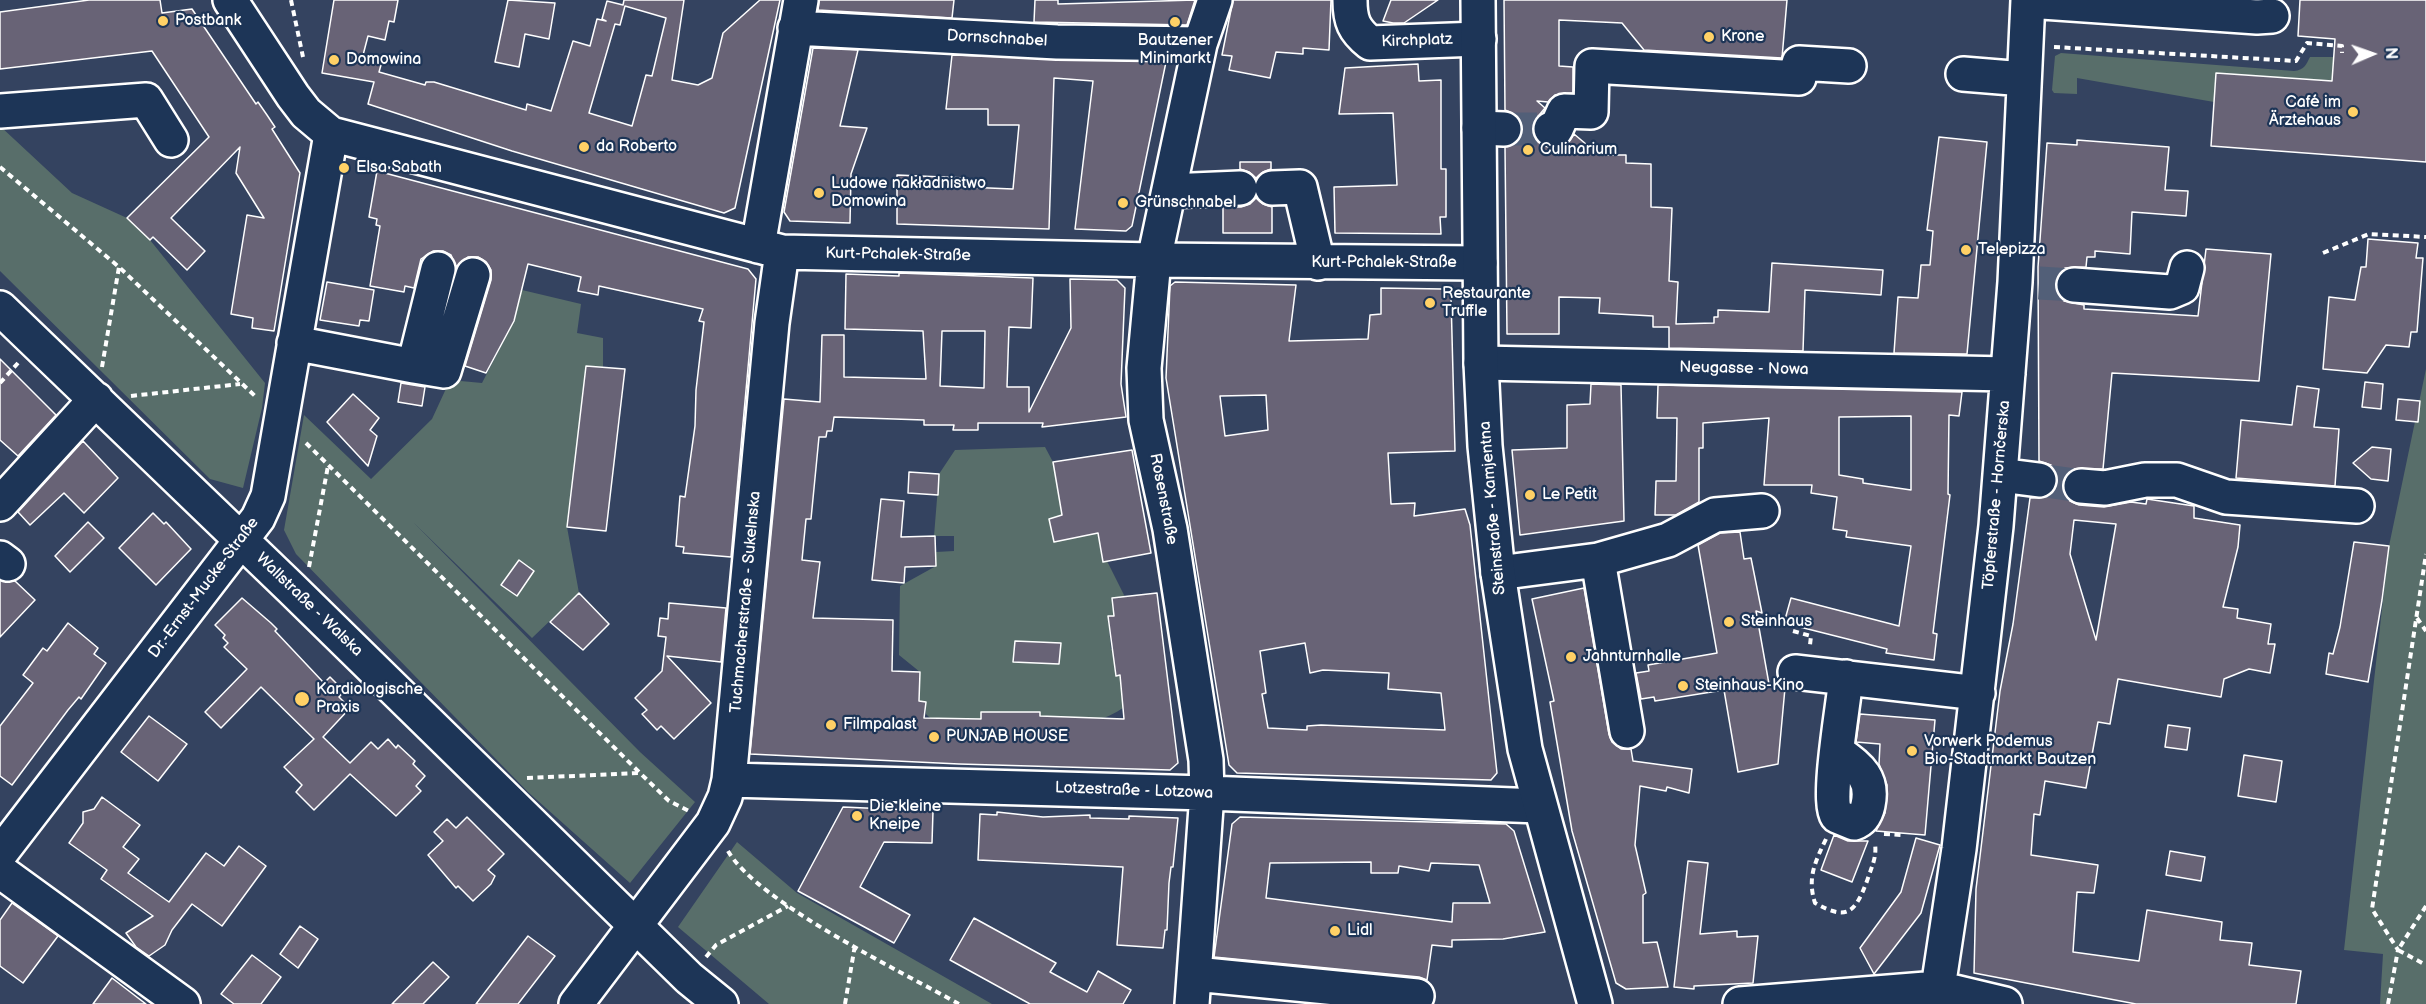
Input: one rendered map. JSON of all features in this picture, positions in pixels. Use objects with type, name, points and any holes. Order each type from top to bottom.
[{"type":"street","points":[[231,0],[293,96],[306,113],[331,134]]},
{"type":"street","name":"Rosenstraße","points":[[1194,989],[1208,793],[1206,760],[1170,529],[1146,420],[1144,369],[1154,260],[1200,44],[1215,0]]},
{"type":"street","name":"Kirchplatz","points":[[1350,0],[1350,19],[1357,33],[1370,43],[1479,39]]},
{"type":"street","name":"Steinstraße - Kamjentna","points":[[1478,0],[1479,39],[1492,128],[1480,263],[1481,363],[1485,446],[1498,573],[1525,748],[1595,1004]]},
{"type":"street","points":[[2028,1],[2257,17],[2272,16]]},
{"type":"street","name":"Töpferstraße - Hornčerska","points":[[1930,996],[1959,849],[1978,693],[2008,374],[2027,283],[2024,79],[2028,1]]},
{"type":"street","name":"Dornschnabel","points":[[798,14],[1057,42],[1200,44]]},
{"type":"street","name":"Tuchmacherstraße - Sukelnska","points":[[576,1004],[713,823],[725,797],[729,780],[770,335],[770,249],[798,14]]},
{"type":"street","points":[[1551,129],[1556,129],[1564,111],[1592,112],[1592,66],[1799,78],[1799,63],[1849,66]]},
{"type":"street","points":[[1963,74],[2024,79]]},
{"type":"street","points":[[0,111],[146,100],[171,140]]},
{"type":"street","name":"Kurt-Pchalek-Straße","points":[[331,134],[770,249],[1154,260],[1480,263]]},
{"type":"street","name":"Dr.-Ernst-Mucke-Straße","points":[[0,854],[243,541],[258,518],[268,496],[331,134]]},
{"type":"street","points":[[1272,188],[1300,187],[1318,263]]},
{"type":"street","points":[[1168,191],[1240,188]]},
{"type":"street","points":[[2074,285],[2170,292],[2181,287],[2187,268]]},
{"type":"street","points":[[414,366],[438,269]]},
{"type":"street","points":[[294,343],[444,371],[473,274]]},
{"type":"street","name":"Wallstraße - Walska","points":[[0,308],[243,541],[689,978],[721,1004]]},
{"type":"street","name":"Neugasse - Nowa","points":[[1481,363],[2008,374]]},
{"type":"street","points":[[0,504],[96,399]]},
{"type":"street","points":[[2000,475],[2039,480]]},
{"type":"street","points":[[2081,486],[2105,488],[2145,480],[2177,480],[2226,497],[2357,506]]},
{"type":"street","points":[[1498,573],[1598,560],[1668,540],[1715,515],[1762,511]]},
{"type":"street","points":[[1598,560],[1627,731]]},
{"type":"street","points":[[1802,659],[1846,678],[1978,693]]},
{"type":"street","points":[[1846,678],[1832,805],[1848,818]]},
{"type":"street","name":"Lotzestraße - Lotzowa","points":[[729,780],[1208,793],[1539,806]]},
{"type":"street","points":[[0,870],[183,1004]]},
{"type":"street","points":[[1194,989],[1417,996]]},
{"type":"street","points":[[1740,1004],[1930,996],[2005,1004]]},
{"type":"path","points":[[291,0],[303,59]]},
{"type":"path","points":[[2026,45],[2296,62],[2307,43],[2342,46],[2342,53]]},
{"type":"path","points":[[0,167],[9,177],[119,267],[241,384],[282,419],[669,801],[713,823],[735,864],[788,906],[959,1004]]},
{"type":"path","points":[[0,178],[9,177]]},
{"type":"path","points":[[2323,253],[2369,234],[2426,237]]},
{"type":"path","points":[[119,267],[96,399],[241,384]]},
{"type":"path","points":[[291,588],[310,566],[328,465]]},
{"type":"path","points":[[2426,554],[2372,909],[2398,950],[2426,965]]},
{"type":"path","points":[[2417,617],[2426,631]]},
{"type":"path","points":[[1793,631],[1808,633],[1811,636],[1802,659]]},
{"type":"path","points":[[503,795],[520,778],[640,773]]},
{"type":"path","points":[[1848,818],[1875,842],[1876,855],[1858,905],[1847,912],[1831,912],[1815,903],[1810,888],[1812,867],[1848,818]]},
{"type":"path","points":[[689,978],[716,945],[788,906]]},
{"type":"path","points":[[2388,1004],[2398,950],[2426,906]]},
{"type":"path","points":[[845,1004],[855,945]]},
{"type":"green space","points":[[2061,53],[2294,71],[2304,67],[2310,57],[2334,57],[2332,81],[2216,73],[2214,102],[2077,78],[2077,94],[2054,93],[2052,90],[2055,56]]},
{"type":"green space","points":[[0,126],[72,193],[127,218],[150,240],[265,383],[262,408],[243,488],[210,479],[0,271]]},
{"type":"green space","points":[[522,290],[581,304],[577,333],[603,338],[603,367],[586,366],[567,527],[579,593],[532,638],[413,522],[640,752],[695,802],[630,883],[528,792],[296,554],[284,530],[304,415],[371,479],[432,419],[450,380],[482,383],[514,321]]},
{"type":"green space","points":[[2426,369],[2426,1004],[2380,1004],[2383,954],[2344,950],[2389,546]]},
{"type":"green space","points":[[1045,447],[1053,462],[1062,516],[1096,524],[1102,559],[1107,561],[1125,597],[1114,616],[1108,617],[1111,649],[1119,649],[1114,663],[1116,675],[1124,675],[1123,703],[1132,703],[1109,716],[1095,719],[1040,719],[1040,712],[981,712],[981,719],[930,718],[926,714],[926,702],[919,701],[920,672],[899,655],[900,586],[936,566],[936,552],[954,551],[954,536],[934,536],[939,474],[955,450]]},
{"type":"green space","points":[[737,842],[797,893],[992,1004],[769,1004],[678,927]]},
{"type":"building","points":[[89,0],[160,0],[162,13],[192,9],[256,104],[258,102],[275,127],[272,129],[300,173],[274,331],[252,328],[253,318],[231,314],[247,215],[264,218],[236,173],[240,147],[171,218],[205,251],[187,270],[153,237],[150,240],[127,218],[209,137],[152,51],[0,69],[0,12]]},
{"type":"building","points":[[334,0],[398,0],[394,22],[389,21],[385,40],[368,36],[362,59],[381,65],[379,72],[425,85],[426,82],[434,82],[526,110],[527,104],[551,111],[573,41],[590,46],[597,19],[606,21],[602,19],[607,1],[623,5],[624,0],[684,0],[672,80],[698,85],[712,78],[723,33],[760,0],[780,0],[735,208],[724,213],[512,151],[368,104],[374,82],[322,73]],"holes":[[[625,6],[666,18],[652,76],[646,75],[632,126],[589,113],[615,24],[620,25]]]},
{"type":"building","points":[[508,0],[555,3],[549,39],[525,34],[519,67],[495,62]]},
{"type":"building","points":[[819,0],[954,0],[952,18],[818,10]]},
{"type":"building","points":[[1035,0],[1058,0],[1058,4],[1195,0],[1187,25],[1034,22]]},
{"type":"building","points":[[1233,0],[1331,0],[1329,50],[1303,48],[1303,54],[1276,52],[1270,78],[1229,70],[1232,56],[1222,55]]},
{"type":"building","points":[[1391,0],[1438,0],[1404,23],[1393,23],[1383,21]]},
{"type":"building","points":[[1504,0],[1787,0],[1782,58],[1644,50],[1622,23],[1559,20],[1559,66],[1573,67],[1573,93],[1555,95],[1548,102],[1537,101],[1545,108],[1535,120],[1532,128],[1535,138],[1542,145],[1556,148],[1567,144],[1574,134],[1599,155],[1626,155],[1626,163],[1651,164],[1651,207],[1672,208],[1669,281],[1678,282],[1676,324],[1714,323],[1714,317],[1718,317],[1718,310],[1769,312],[1772,263],[1883,270],[1881,295],[1805,290],[1803,351],[1669,348],[1669,327],[1653,327],[1653,316],[1599,313],[1600,298],[1559,297],[1559,334],[1507,334],[1505,147],[1519,139],[1523,129],[1520,120],[1505,110]]},
{"type":"building","points":[[2300,0],[2426,0],[2426,162],[2211,146],[2216,73],[2332,81],[2335,39],[2298,36]]},
{"type":"building","points":[[813,48],[858,50],[840,126],[867,128],[851,174],[850,223],[790,221],[784,212]]},
{"type":"building","points":[[952,55],[1166,62],[1132,226],[1126,231],[1075,229],[1093,81],[1054,78],[1049,229],[897,224],[897,175],[966,178],[965,187],[1013,189],[1019,125],[988,125],[988,109],[946,109]]},
{"type":"building","points":[[1418,64],[1419,81],[1441,80],[1441,169],[1446,169],[1446,217],[1440,217],[1441,234],[1335,233],[1334,187],[1397,185],[1393,113],[1339,114],[1345,68]]},
{"type":"building","points":[[1939,137],[1987,142],[1967,354],[1894,353],[1898,297],[1918,298],[1921,265],[1930,265],[1933,231],[1927,230]]},
{"type":"building","points":[[2077,140],[2169,147],[2165,190],[2188,191],[2186,216],[2132,212],[2130,254],[2095,251],[2095,257],[2087,257],[2086,267],[2065,268],[2058,275],[2055,284],[2057,294],[2064,301],[2084,305],[2084,309],[2198,316],[2206,249],[2271,254],[2259,381],[2112,373],[2103,469],[2073,469],[2066,475],[2062,484],[2064,493],[2070,501],[2079,505],[2104,507],[2131,502],[2146,504],[2147,499],[2194,506],[2194,518],[2240,525],[2238,547],[2223,607],[2238,609],[2237,618],[2271,624],[2268,644],[2275,644],[2270,673],[2249,669],[2224,679],[2221,697],[2118,679],[2110,724],[2098,722],[2086,788],[2045,781],[2040,815],[2034,814],[2031,855],[2098,865],[2094,893],[2077,892],[2073,952],[2139,961],[2147,910],[2222,922],[2220,940],[2252,943],[2249,965],[2301,971],[2296,1004],[2136,1004],[1974,973],[1976,889],[2000,691],[2013,624],[2030,498],[2047,497],[2054,491],[2058,482],[2056,472],[2051,465],[2039,461],[2038,267],[2047,143],[2077,145]],"holes":[[[2074,520],[2116,524],[2096,640],[2070,554]]]},
{"type":"building","points":[[1240,162],[1271,162],[1271,169],[1256,178],[1240,169]]},
{"type":"building","points":[[377,171],[748,269],[756,279],[731,557],[683,553],[684,547],[676,546],[680,496],[685,497],[695,426],[696,390],[704,322],[699,321],[703,309],[599,286],[598,295],[578,291],[581,277],[528,264],[514,321],[486,373],[465,366],[491,280],[491,270],[486,262],[478,257],[468,257],[456,267],[451,255],[443,251],[433,251],[421,259],[414,288],[405,286],[404,292],[370,286],[380,226],[376,225],[377,219],[369,217]]},
{"type":"building","points":[[1256,198],[1272,207],[1272,233],[1223,233],[1223,207],[1241,207],[1250,204]]},
{"type":"building","points":[[2368,239],[2418,243],[2416,258],[2423,258],[2417,332],[2411,332],[2409,347],[2386,345],[2367,373],[2323,369],[2329,297],[2355,300],[2361,267],[2366,267]]},
{"type":"building","points":[[899,273],[1033,278],[1031,328],[1009,327],[1007,387],[1029,387],[1029,412],[1071,328],[1070,279],[1117,280],[1125,288],[1121,384],[1126,417],[1042,427],[1043,423],[978,423],[978,430],[953,430],[954,425],[924,425],[924,420],[834,417],[832,431],[827,431],[826,437],[819,437],[811,519],[806,519],[802,560],[820,562],[813,618],[893,620],[892,671],[920,672],[919,701],[926,702],[924,718],[981,719],[981,712],[1040,712],[1040,716],[1124,719],[1120,675],[1116,676],[1108,616],[1114,616],[1112,598],[1157,593],[1178,763],[1170,770],[959,764],[750,754],[784,399],[820,402],[822,335],[844,335],[844,377],[926,379],[923,331],[845,329],[846,274],[899,276]],"holes":[[[942,331],[985,331],[984,388],[940,386]]]},
{"type":"building","points":[[327,282],[374,290],[369,321],[360,320],[359,326],[320,320]]},
{"type":"building","points":[[1175,282],[1296,285],[1289,341],[1368,339],[1370,315],[1381,314],[1381,288],[1443,289],[1451,297],[1455,451],[1388,453],[1391,504],[1415,503],[1414,516],[1465,509],[1470,525],[1497,773],[1491,780],[1237,773],[1229,765],[1166,378],[1170,286]],"holes":[[[1266,395],[1268,430],[1225,436],[1220,396]],[[1305,643],[1310,673],[1323,670],[1389,673],[1388,689],[1441,693],[1445,730],[1321,725],[1307,726],[1307,730],[1268,728],[1262,694],[1266,693],[1260,651]]]},
{"type":"building","points":[[0,359],[56,415],[18,456],[0,440]]},
{"type":"building","points":[[586,366],[625,369],[606,531],[567,527]]},
{"type":"building","points":[[2365,382],[2383,384],[2381,409],[2362,407]]},
{"type":"building","points":[[401,383],[425,387],[422,406],[398,402]]},
{"type":"building","points":[[1591,384],[1621,385],[1624,521],[1520,535],[1512,450],[1567,448],[1567,405],[1590,404]]},
{"type":"building","points":[[1658,385],[1962,392],[1959,416],[1949,415],[1948,494],[1950,495],[1933,633],[1937,634],[1934,660],[1886,653],[1887,649],[1784,623],[1791,598],[1899,626],[1911,546],[1846,537],[1847,531],[1833,529],[1837,497],[1811,493],[1812,485],[1764,485],[1769,418],[1703,423],[1703,448],[1699,448],[1699,502],[1676,515],[1655,515],[1656,481],[1676,481],[1677,418],[1657,418]],"holes":[[[1911,416],[1911,490],[1863,483],[1863,479],[1839,475],[1839,417]]]},
{"type":"building","points":[[2297,386],[2319,389],[2314,427],[2339,429],[2335,486],[2236,478],[2241,420],[2292,425]]},
{"type":"building","points":[[353,394],[379,418],[370,430],[377,436],[368,466],[327,422]]},
{"type":"building","points":[[2398,399],[2420,401],[2418,422],[2396,420]]},
{"type":"building","points":[[83,441],[118,478],[84,513],[64,493],[30,525],[18,512]]},
{"type":"building","points":[[2372,447],[2391,449],[2388,481],[2371,479],[2353,463]]},
{"type":"building","points":[[1132,450],[1151,553],[1103,562],[1098,533],[1054,542],[1049,519],[1062,515],[1053,462]]},
{"type":"building","points":[[909,472],[939,474],[938,495],[908,493]]},
{"type":"building","points":[[881,499],[904,501],[901,537],[935,536],[936,566],[905,567],[904,583],[872,580]]},
{"type":"building","points":[[153,513],[164,524],[166,522],[191,549],[156,585],[119,548]]},
{"type":"building","points":[[88,522],[104,538],[70,572],[55,556]]},
{"type":"building","points":[[1740,532],[1744,559],[1751,558],[1762,613],[1756,611],[1769,684],[1780,682],[1785,688],[1778,764],[1738,772],[1724,690],[1655,701],[1654,697],[1641,699],[1636,673],[1649,671],[1648,665],[1717,653],[1698,545],[1720,533]]},
{"type":"building","points":[[2354,542],[2389,546],[2368,682],[2326,674],[2329,653],[2333,654],[2340,627]]},
{"type":"building","points":[[519,560],[534,571],[517,596],[501,585]]},
{"type":"building","points":[[0,580],[15,581],[35,600],[0,637]]},
{"type":"building","points":[[1584,588],[1612,742],[1621,749],[1631,749],[1633,761],[1692,769],[1689,793],[1667,787],[1666,791],[1640,786],[1635,845],[1646,893],[1643,895],[1643,943],[1657,942],[1668,987],[1626,989],[1616,983],[1572,831],[1550,702],[1554,701],[1532,599]]},
{"type":"building","points":[[579,593],[609,624],[583,650],[550,622]]},
{"type":"building","points":[[242,598],[277,629],[275,631],[324,683],[330,677],[344,691],[339,697],[350,708],[323,737],[350,763],[371,742],[378,749],[388,739],[396,748],[398,745],[415,761],[413,764],[425,776],[416,786],[421,791],[396,816],[350,774],[314,810],[296,792],[302,785],[284,767],[314,739],[261,687],[221,728],[205,712],[247,669],[224,647],[228,643],[223,638],[225,635],[215,625]]},
{"type":"building","points":[[669,603],[726,608],[721,662],[667,656],[711,703],[674,739],[661,726],[657,730],[642,714],[647,710],[635,698],[662,671],[666,637],[658,636],[660,618],[668,619]]},
{"type":"building","points":[[68,623],[98,648],[94,654],[106,663],[81,699],[79,697],[68,710],[12,785],[0,776],[0,726],[33,683],[23,675],[43,648],[47,651]]},
{"type":"building","points":[[1015,641],[1061,643],[1059,664],[1013,662]]},
{"type":"building","points":[[1860,714],[1935,720],[1925,835],[1876,831],[1885,813],[1887,785],[1879,764],[1880,744],[1856,742]]},
{"type":"building","points":[[149,716],[187,744],[158,781],[121,752]]},
{"type":"building","points":[[2168,725],[2190,728],[2187,750],[2165,747]]},
{"type":"building","points":[[2244,755],[2282,761],[2276,802],[2238,796]]},
{"type":"building","points":[[102,797],[140,825],[123,847],[139,859],[128,873],[169,902],[206,853],[224,866],[239,846],[266,866],[222,926],[192,904],[172,930],[165,945],[149,956],[136,947],[126,933],[153,916],[101,879],[107,870],[69,843],[83,823],[83,812],[94,809]]},
{"type":"building","points":[[843,807],[933,811],[932,843],[884,842],[860,887],[910,915],[894,943],[798,891]]},
{"type":"building","points":[[997,812],[1043,817],[1090,815],[1090,818],[1129,819],[1129,816],[1178,818],[1169,883],[1167,930],[1165,930],[1163,948],[1117,945],[1123,867],[978,860],[980,814],[997,815]]},
{"type":"building","points":[[467,817],[504,854],[488,870],[495,876],[491,884],[473,901],[458,886],[456,888],[428,855],[443,841],[434,832],[447,819],[456,828]]},
{"type":"building","points":[[1240,817],[1506,824],[1514,831],[1545,932],[1503,939],[1452,940],[1452,947],[1432,945],[1427,980],[1419,977],[1214,957],[1232,824]],"holes":[[[1371,862],[1371,873],[1398,873],[1399,866],[1429,871],[1431,863],[1479,865],[1490,903],[1453,903],[1452,922],[1266,898],[1270,863]]]},
{"type":"building","points":[[1834,835],[1848,841],[1868,841],[1852,882],[1821,870]]},
{"type":"building","points":[[1916,838],[1940,845],[1921,913],[1874,974],[1860,948],[1901,892]]},
{"type":"building","points":[[2170,851],[2205,857],[2201,881],[2166,875]]},
{"type":"building","points":[[1688,861],[1708,863],[1700,934],[1737,931],[1737,937],[1758,936],[1753,983],[1694,986],[1694,989],[1674,987]]},
{"type":"building","points":[[12,903],[58,936],[23,983],[0,966],[0,920]]},
{"type":"building","points":[[974,918],[1056,963],[1050,972],[1087,992],[1098,971],[1131,990],[1123,1004],[1030,1004],[950,960]]},
{"type":"building","points":[[300,926],[318,939],[298,968],[280,954]]},
{"type":"building","points":[[528,936],[555,956],[518,1004],[476,1004]]},
{"type":"building","points":[[252,955],[281,977],[261,1004],[234,1004],[221,994]]},
{"type":"building","points":[[433,962],[449,977],[423,1004],[392,1004]]},
{"type":"building","points":[[112,978],[146,1004],[93,1004]]},
{"type":"tunnel","points":[[1504,129],[1551,129]]},
{"type":"tunnel","points":[[2039,283],[2074,285]]},
{"type":"tunnel","points":[[2039,480],[2081,486]]},
{"type":"place","name":"Postbank","points":[[163,21]]},
{"type":"place","name":"Bautzener Minimarkt","points":[[1175,22]]},
{"type":"place","name":"Krone","points":[[1709,37]]},
{"type":"place","name":"Domowina","points":[[334,60]]},
{"type":"place","name":"Café im Ärztehaus","points":[[2353,112]]},
{"type":"place","name":"da Roberto","points":[[584,147]]},
{"type":"place","name":"Culinarium","points":[[1528,150]]},
{"type":"place","name":"Elsa Sabath","points":[[344,168]]},
{"type":"place","name":"Ludowe nakładnistwo Domowina","points":[[819,193]]},
{"type":"place","name":"Grünschnabel","points":[[1123,203]]},
{"type":"place","name":"Telepizza","points":[[1966,250]]},
{"type":"place","name":"Restaurante Truffle","points":[[1430,303]]},
{"type":"place","name":"Le Petit","points":[[1530,495]]},
{"type":"place","name":"Steinhaus","points":[[1729,622]]},
{"type":"place","name":"Jahnturnhalle","points":[[1571,657]]},
{"type":"place","name":"Steinhaus-Kino","points":[[1683,686]]},
{"type":"place","name":"Kardiologische Praxis","points":[[302,699]]},
{"type":"place","name":"Filmpalast","points":[[831,725]]},
{"type":"place","name":"PUNJAB HOUSE","points":[[934,737]]},
{"type":"place","name":"Vorwerk Podemus Bio-Stadtmarkt Bautzen","points":[[1912,751]]},
{"type":"place","name":"Die kleine Kneipe","points":[[857,816]]},
{"type":"place","name":"Lidl","points":[[1335,931]]}]
